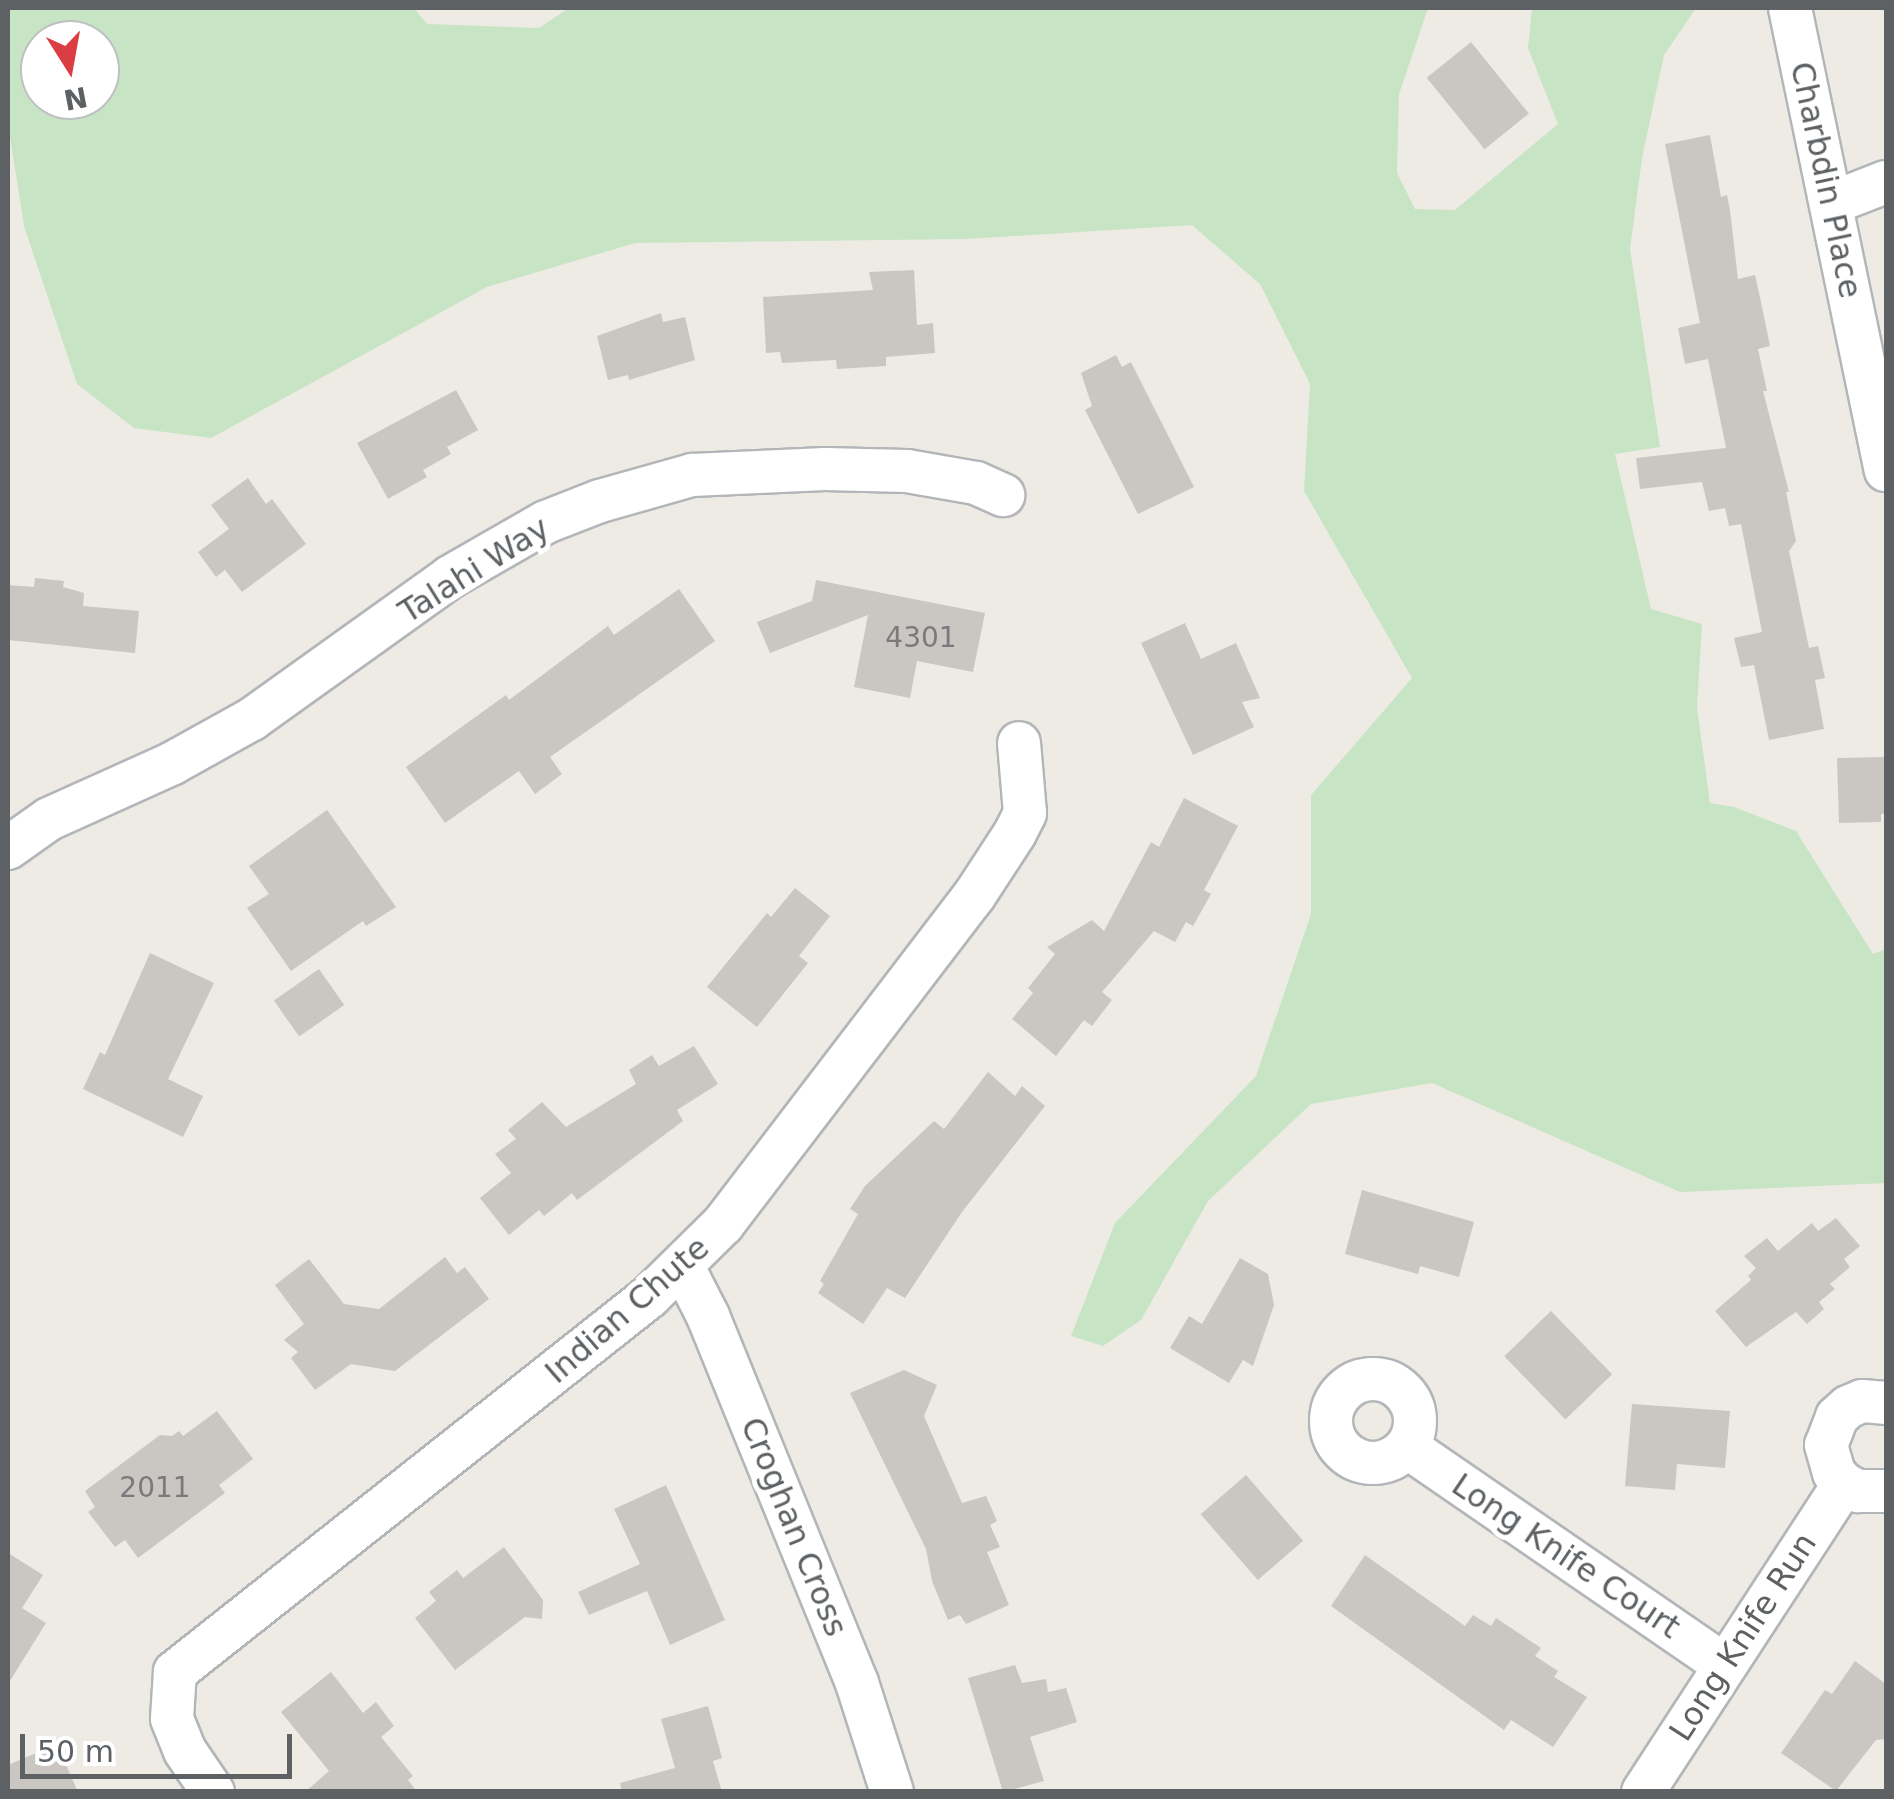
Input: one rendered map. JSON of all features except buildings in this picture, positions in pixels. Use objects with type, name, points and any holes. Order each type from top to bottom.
[{"type":"street","name":"Charbdin Place","points":[[1790,8],[1886,470]]},
{"type":"street","points":[[1832,204],[1886,182]]},
{"type":"street","name":"Talahi Way","points":[[8,848],[28,818],[172,763],[252,720],[450,578],[546,522],[600,501],[692,475],[826,469],[906,471],[976,483],[1002,495]]},
{"type":"street","name":"Indian Chute","points":[[214,1792],[185,1751],[172,1718],[175,1672],[683,1268],[781,1152],[974,896],[1015,833],[1024,814],[1019,743]]},
{"type":"street","name":"Croghan Cross","points":[[683,1268],[715,1332],[821,1592],[857,1684],[892,1792]]},
{"type":"street","points":[[1886,1402],[1862,1401],[1848,1407],[1829,1430],[1828,1459],[1844,1484],[1858,1491],[1886,1491]]},
{"type":"street","name":"Long Knife Court","points":[[1407,1447],[1724,1665]]},
{"type":"street","name":"Long Knife Run","points":[[1644,1792],[1844,1484]]},
{"type":"green space","points":[[8,8],[414,8],[427,24],[539,28],[569,8],[1428,8],[1399,94],[1397,173],[1415,209],[1455,210],[1558,124],[1528,48],[1532,8],[1696,8],[1664,55],[1642,158],[1630,249],[1660,447],[1615,454],[1651,609],[1702,624],[1697,707],[1710,803],[1734,807],[1796,831],[1873,954],[1886,949],[1886,1183],[1680,1192],[1432,1083],[1311,1104],[1208,1201],[1141,1320],[1103,1346],[1071,1336],[1115,1223],[1256,1076],[1311,914],[1311,795],[1412,678],[1304,491],[1310,384],[1260,284],[1192,225],[966,239],[635,243],[487,287],[211,438],[134,428],[77,384],[24,226],[8,124]]}]
